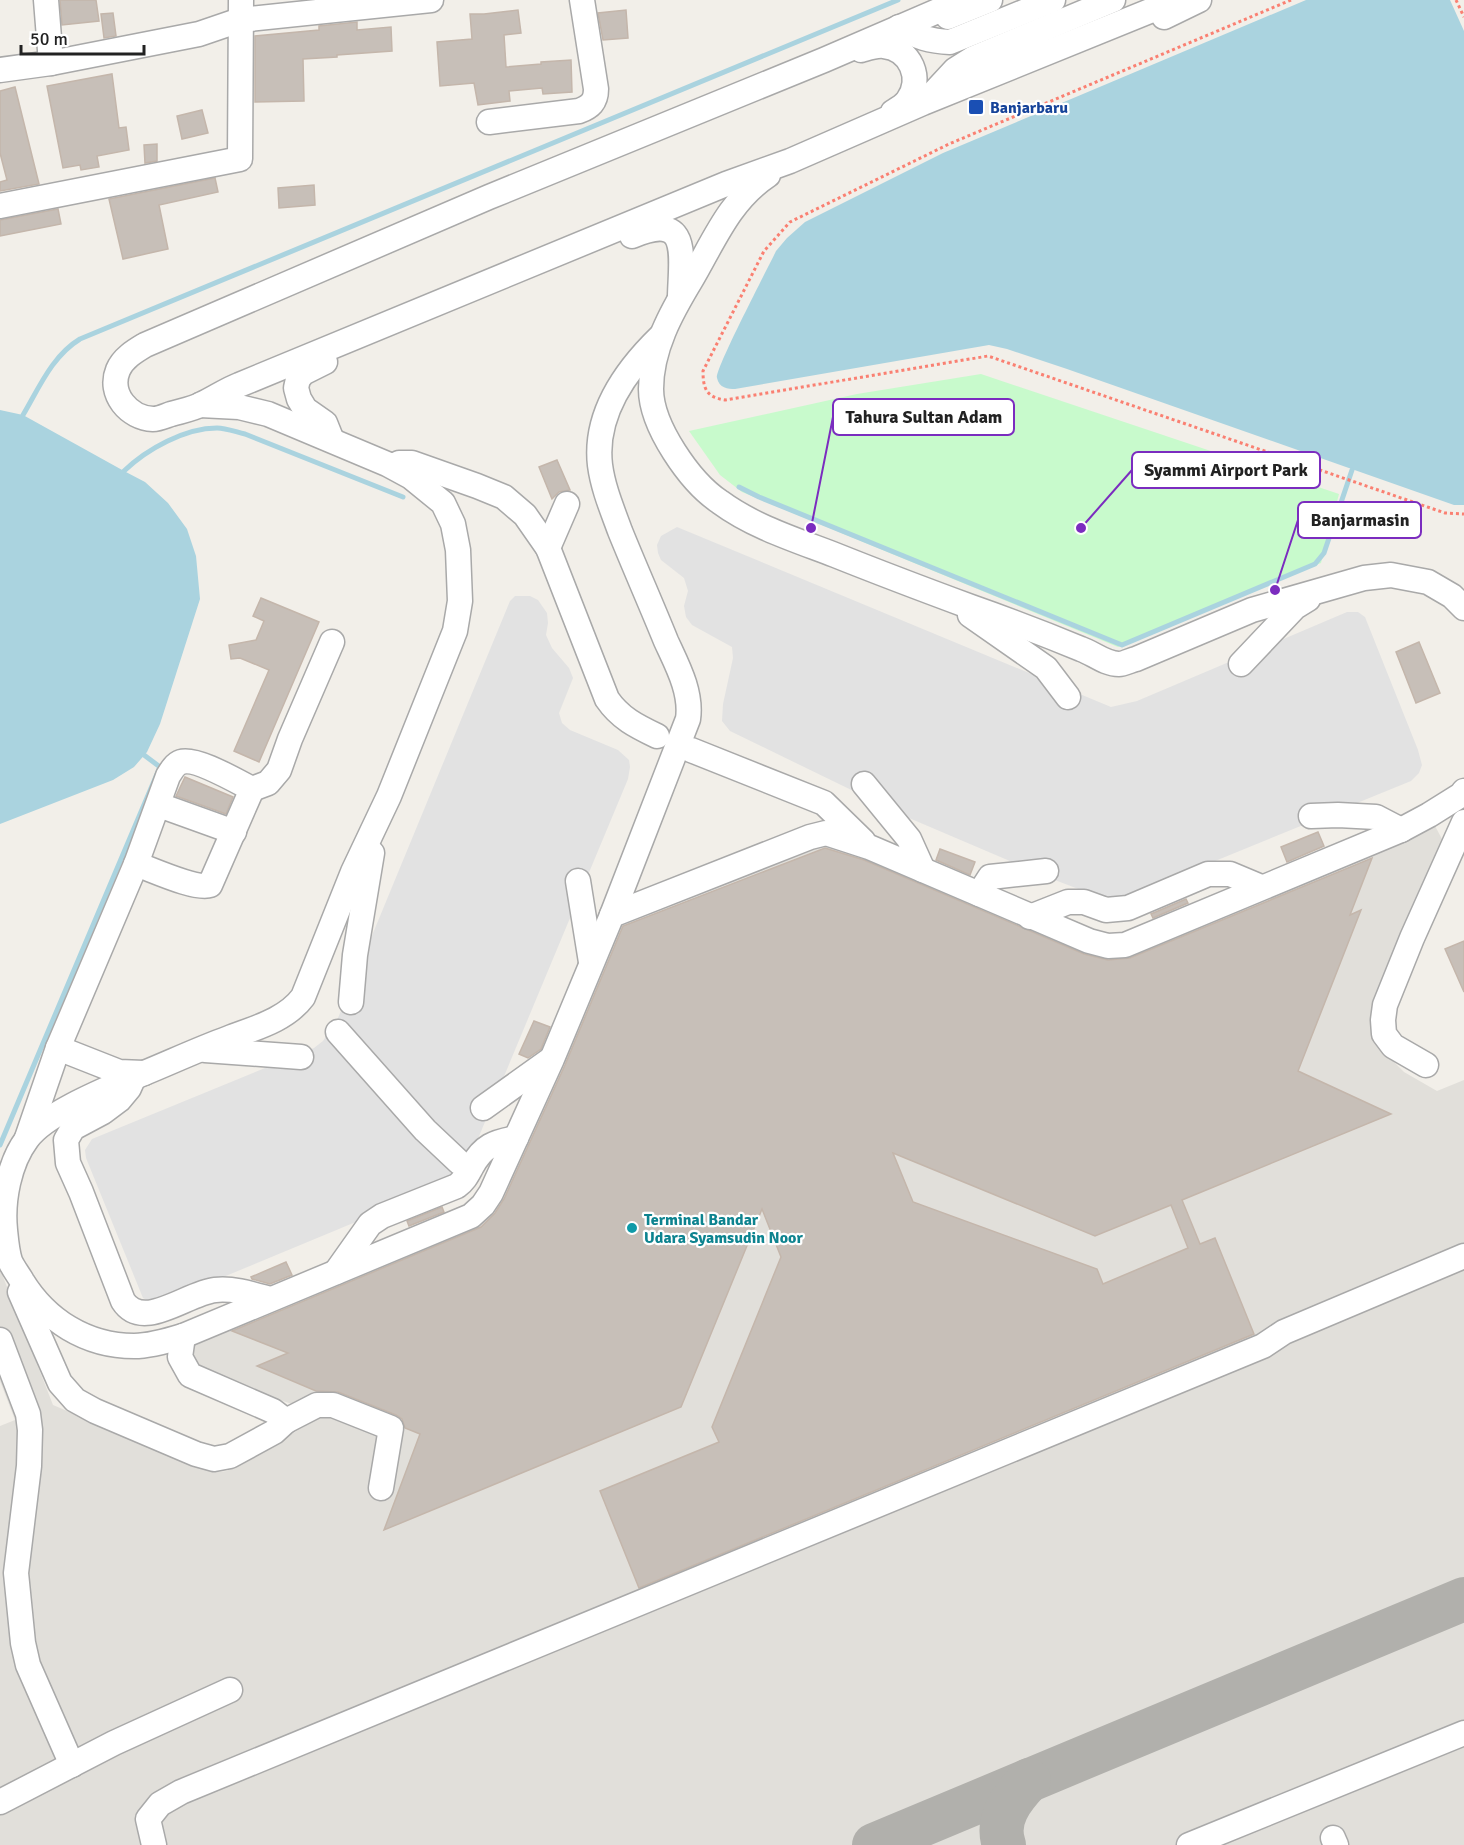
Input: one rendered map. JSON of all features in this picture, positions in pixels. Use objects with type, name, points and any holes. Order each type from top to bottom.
[{"type":"street","points":[[46,0],[51,63]]},
{"type":"street","points":[[0,70],[51,63],[199,34],[241,10],[431,0]]},
{"type":"street","points":[[489,122],[579,111],[592,105],[596,97],[596,89],[582,0]]},
{"type":"street","points":[[963,0],[824,60],[290,281],[133,352],[117,371],[116,387],[120,399],[133,413],[156,419],[200,405],[220,393],[726,183],[790,161],[923,103],[1177,0]]},
{"type":"street","points":[[899,27],[931,23],[990,0]]},
{"type":"street","points":[[899,27],[947,31],[1023,0]]},
{"type":"street","points":[[899,27],[913,35],[932,41],[950,42],[1053,0]]},
{"type":"street","points":[[923,103],[948,62],[969,47],[1083,0]]},
{"type":"street","points":[[923,103],[955,70],[974,58],[1113,0]]},
{"type":"street","points":[[923,103],[980,69],[1143,0]]},
{"type":"street","points":[[923,103],[969,97],[1199,0]]},
{"type":"street","points":[[0,206],[240,159],[241,10]]},
{"type":"street","points":[[824,60],[871,47],[885,46],[907,57],[913,67],[914,87],[907,102],[881,121]]},
{"type":"street","points":[[10,1261],[31,1296],[46,1313],[65,1326],[88,1337],[113,1344],[135,1346],[183,1336],[471,1216],[483,1205],[552,1059],[612,915],[688,719],[690,707],[671,651],[607,494],[600,464],[605,418],[613,397],[639,358],[660,337],[734,206],[754,184],[790,161]]},
{"type":"street","points":[[332,441],[325,423],[305,409],[299,399],[296,388],[298,379],[303,373],[642,231],[663,228],[674,233],[682,253],[681,298]]},
{"type":"street","points":[[660,337],[651,390],[655,415],[662,432],[705,490],[742,516],[784,536],[1106,660],[1119,664],[1252,610],[1364,578],[1391,575],[1428,582],[1452,596],[1464,608]]},
{"type":"street","points":[[27,1138],[51,1119],[102,1090],[283,1015],[296,1007],[303,997],[353,872],[389,796],[455,631],[460,601],[460,573],[453,524],[443,503],[411,477],[387,464],[268,414],[239,407],[200,405]]},
{"type":"street","points":[[387,464],[412,463],[504,497],[525,515],[548,548],[607,699],[625,720],[657,736]]},
{"type":"street","points":[[548,548],[567,504]]},
{"type":"street","points":[[1241,664],[1295,607],[1329,587]]},
{"type":"street","points":[[949,599],[1046,668],[1068,697]]},
{"type":"street","points":[[332,642],[279,770],[268,783],[252,789],[193,762],[182,762],[174,767],[168,776],[136,864],[58,1048],[27,1138],[13,1166],[5,1193],[4,1216],[10,1261],[24,1303],[60,1383],[75,1400],[95,1411],[196,1454],[214,1459],[230,1456],[274,1432],[286,1421],[317,1405],[333,1405],[391,1428],[381,1488]]},
{"type":"street","points":[[691,750],[824,803],[869,847]]},
{"type":"street","points":[[864,784],[909,839],[923,870]]},
{"type":"street","points":[[136,864],[204,888],[210,885],[252,789]]},
{"type":"street","points":[[612,915],[826,832],[869,847],[1098,944],[1125,945],[1401,830],[1463,794]]},
{"type":"street","points":[[351,1002],[355,955],[370,861],[389,796]]},
{"type":"street","points":[[159,805],[234,832]]},
{"type":"street","points":[[1429,815],[1434,816],[1442,824],[1448,840],[1444,866]]},
{"type":"street","points":[[1311,816],[1376,817],[1401,830]]},
{"type":"street","points":[[1426,1065],[1393,1046],[1384,1034],[1385,1005],[1464,822]]},
{"type":"street","points":[[979,894],[990,878],[1046,871]]},
{"type":"street","points":[[1030,917],[1068,902],[1084,902],[1106,910],[1128,908],[1208,874],[1230,874],[1261,887]]},
{"type":"street","points":[[578,881],[592,963]]},
{"type":"street","points":[[338,1032],[425,1130],[459,1162]]},
{"type":"street","points":[[58,1048],[119,1072],[139,1076]]},
{"type":"street","points":[[199,1049],[301,1057]]},
{"type":"street","points":[[483,1108],[552,1059]]},
{"type":"street","points":[[139,1076],[118,1100],[103,1112],[73,1128],[66,1140],[68,1163],[128,1310],[140,1314],[154,1313],[204,1292],[216,1290],[236,1290],[270,1299]]},
{"type":"street","points":[[336,1272],[370,1224],[382,1216],[457,1186],[465,1180],[477,1156],[493,1142],[516,1138]]},
{"type":"street","points":[[154,1845],[148,1819],[160,1804],[181,1792],[1263,1346],[1284,1332],[1464,1256]]},
{"type":"street","points":[[183,1336],[180,1356],[190,1375],[204,1383],[273,1410],[286,1421]]},
{"type":"street","points":[[0,1340],[28,1414],[30,1430],[29,1466],[16,1573],[23,1642],[28,1665],[72,1765]]},
{"type":"street","points":[[0,1802],[133,1734],[230,1690]]},
{"type":"street","points":[[1189,1845],[1464,1733]]},
{"type":"path","points":[[1291,0],[949,144],[790,222],[764,251],[703,371],[706,391],[714,398],[725,400],[988,356],[1445,513],[1464,514]]},
{"type":"path","points":[[1456,0],[1464,17]]},
{"type":"shaded area","points":[[677,527],[1111,707],[1137,701],[1347,612],[1358,612],[1365,617],[1422,765],[1419,773],[1411,781],[1127,897],[1102,898],[909,818],[730,731],[722,721],[723,704],[733,658],[732,647],[692,625],[686,617],[684,606],[688,591],[684,578],[661,560],[658,553],[657,545],[661,536]]},
{"type":"shaded area","points":[[515,596],[530,596],[538,600],[547,613],[546,635],[552,648],[569,668],[573,678],[559,713],[562,723],[570,730],[618,750],[629,760],[630,767],[628,779],[467,1165],[440,1187],[168,1300],[151,1302],[143,1298],[86,1158],[85,1150],[92,1139],[314,1048],[323,1041],[338,1018],[510,601]]},
{"type":"shaded area","points":[[1426,824],[1435,826],[1442,839],[1441,853],[1373,1018],[1378,1046],[1404,1072],[1437,1091],[1464,1080],[1464,1845],[0,1845],[0,1426],[15,1420],[0,1381],[0,1269],[53,1405],[202,1468],[219,1472],[227,1471],[319,1418],[320,1413],[221,1381],[191,1367],[184,1349],[483,1213],[602,922],[824,831],[1109,950]]},
{"type":"green space","points":[[981,374],[1339,494],[1321,563],[1118,647],[742,492],[720,475],[689,431],[857,394]]},
{"type":"water","points":[[1306,0],[1450,0],[1464,31],[1464,505],[1454,505],[1067,369],[989,345],[735,389],[720,384],[717,378],[724,357],[776,251],[805,222],[943,153]]},
{"type":"water","points":[[0,410],[23,415],[145,482],[168,503],[187,529],[196,556],[200,599],[160,724],[147,752],[134,767],[113,780],[0,824]]},
{"type":"building","points":[[60,0],[96,0],[99,21],[62,25]]},
{"type":"building","points":[[518,10],[521,33],[504,35],[506,67],[571,60],[572,92],[543,94],[542,88],[509,91],[510,101],[478,105],[474,83],[440,86],[437,42],[472,39],[470,14]]},
{"type":"building","points":[[626,10],[628,38],[603,40],[598,13]]},
{"type":"building","points":[[113,13],[116,36],[104,38],[101,14]]},
{"type":"building","points":[[357,22],[357,30],[391,27],[392,51],[303,59],[304,101],[255,102],[255,36],[319,30],[319,26]]},
{"type":"building","points":[[112,74],[119,128],[126,127],[129,150],[97,156],[99,167],[81,170],[80,165],[63,168],[47,86]]},
{"type":"building","points":[[15,87],[39,184],[0,191],[0,182],[7,180],[0,153],[0,91]]},
{"type":"building","points":[[202,110],[208,133],[182,139],[177,116]]},
{"type":"building","points":[[157,144],[157,161],[145,163],[144,145]]},
{"type":"building","points":[[215,178],[218,192],[159,205],[168,249],[123,259],[109,199]]},
{"type":"building","points":[[314,185],[315,205],[279,208],[278,188]]},
{"type":"building","points":[[58,209],[61,224],[0,236],[0,220]]},
{"type":"building","points":[[557,460],[570,490],[559,492],[552,499],[539,467]]},
{"type":"building","points":[[261,598],[319,622],[259,762],[234,751],[269,670],[240,658],[231,659],[229,645],[256,640],[264,621],[253,616]]},
{"type":"building","points":[[1419,642],[1440,693],[1416,703],[1396,652]]},
{"type":"building","points":[[185,777],[233,797],[226,814],[176,796]]},
{"type":"building","points":[[1318,832],[1324,846],[1287,862],[1281,847]]},
{"type":"building","name":"Terminal Bandar Udara Syamsudin Noor","points":[[825,848],[864,860],[1084,954],[1108,960],[1130,958],[1372,858],[1350,915],[1361,910],[1298,1071],[1391,1114],[1182,1200],[1200,1244],[1215,1238],[1254,1334],[639,1588],[600,1491],[719,1442],[712,1427],[781,1257],[762,1209],[681,1407],[384,1530],[420,1434],[405,1428],[402,1419],[396,1415],[338,1392],[316,1391],[257,1366],[288,1353],[232,1331],[481,1227],[495,1213],[504,1199],[565,1065],[623,926]],"holes":[[[893,1153],[1095,1236],[1171,1205],[1188,1248],[1103,1284],[1097,1269],[913,1202]]]},
{"type":"building","points":[[940,849],[975,862],[970,875],[936,860]]},
{"type":"building","points":[[1186,899],[1188,903],[1153,918],[1151,914]]},
{"type":"building","points":[[1464,941],[1464,992],[1445,949]]},
{"type":"building","points":[[534,1021],[550,1027],[541,1049],[528,1058],[519,1054]]},
{"type":"building","points":[[442,1207],[444,1212],[409,1226],[407,1221]]},
{"type":"building","points":[[286,1262],[292,1275],[270,1284],[251,1277]]},
{"type":"waterway","points":[[23,415],[54,363],[80,339],[898,0]]},
{"type":"waterway","points":[[124,471],[167,441],[192,432],[220,428],[245,434],[403,497]]},
{"type":"waterway","points":[[739,487],[1122,645],[1315,564],[1324,553],[1352,470]]},
{"type":"waterway","points":[[0,1145],[160,767],[144,755]]},
{"type":"taxiway","points":[[874,1845],[1464,1599]]},
{"type":"taxiway","points":[[1004,1845],[1003,1818],[1011,1802],[1029,1780]]},
{"type":"place","name":"Banjarbaru","points":[[976,107]]},
{"type":"place","name":"Tahura Sultan Adam","points":[[811,528]]},
{"type":"place","name":"Syammi Airport Park","points":[[1081,528]]},
{"type":"place","name":"Banjarmasin","points":[[1275,590]]},
{"type":"place","name":"Terminal Bandar Udara Syamsudin Noor","points":[[632,1228]]}]
